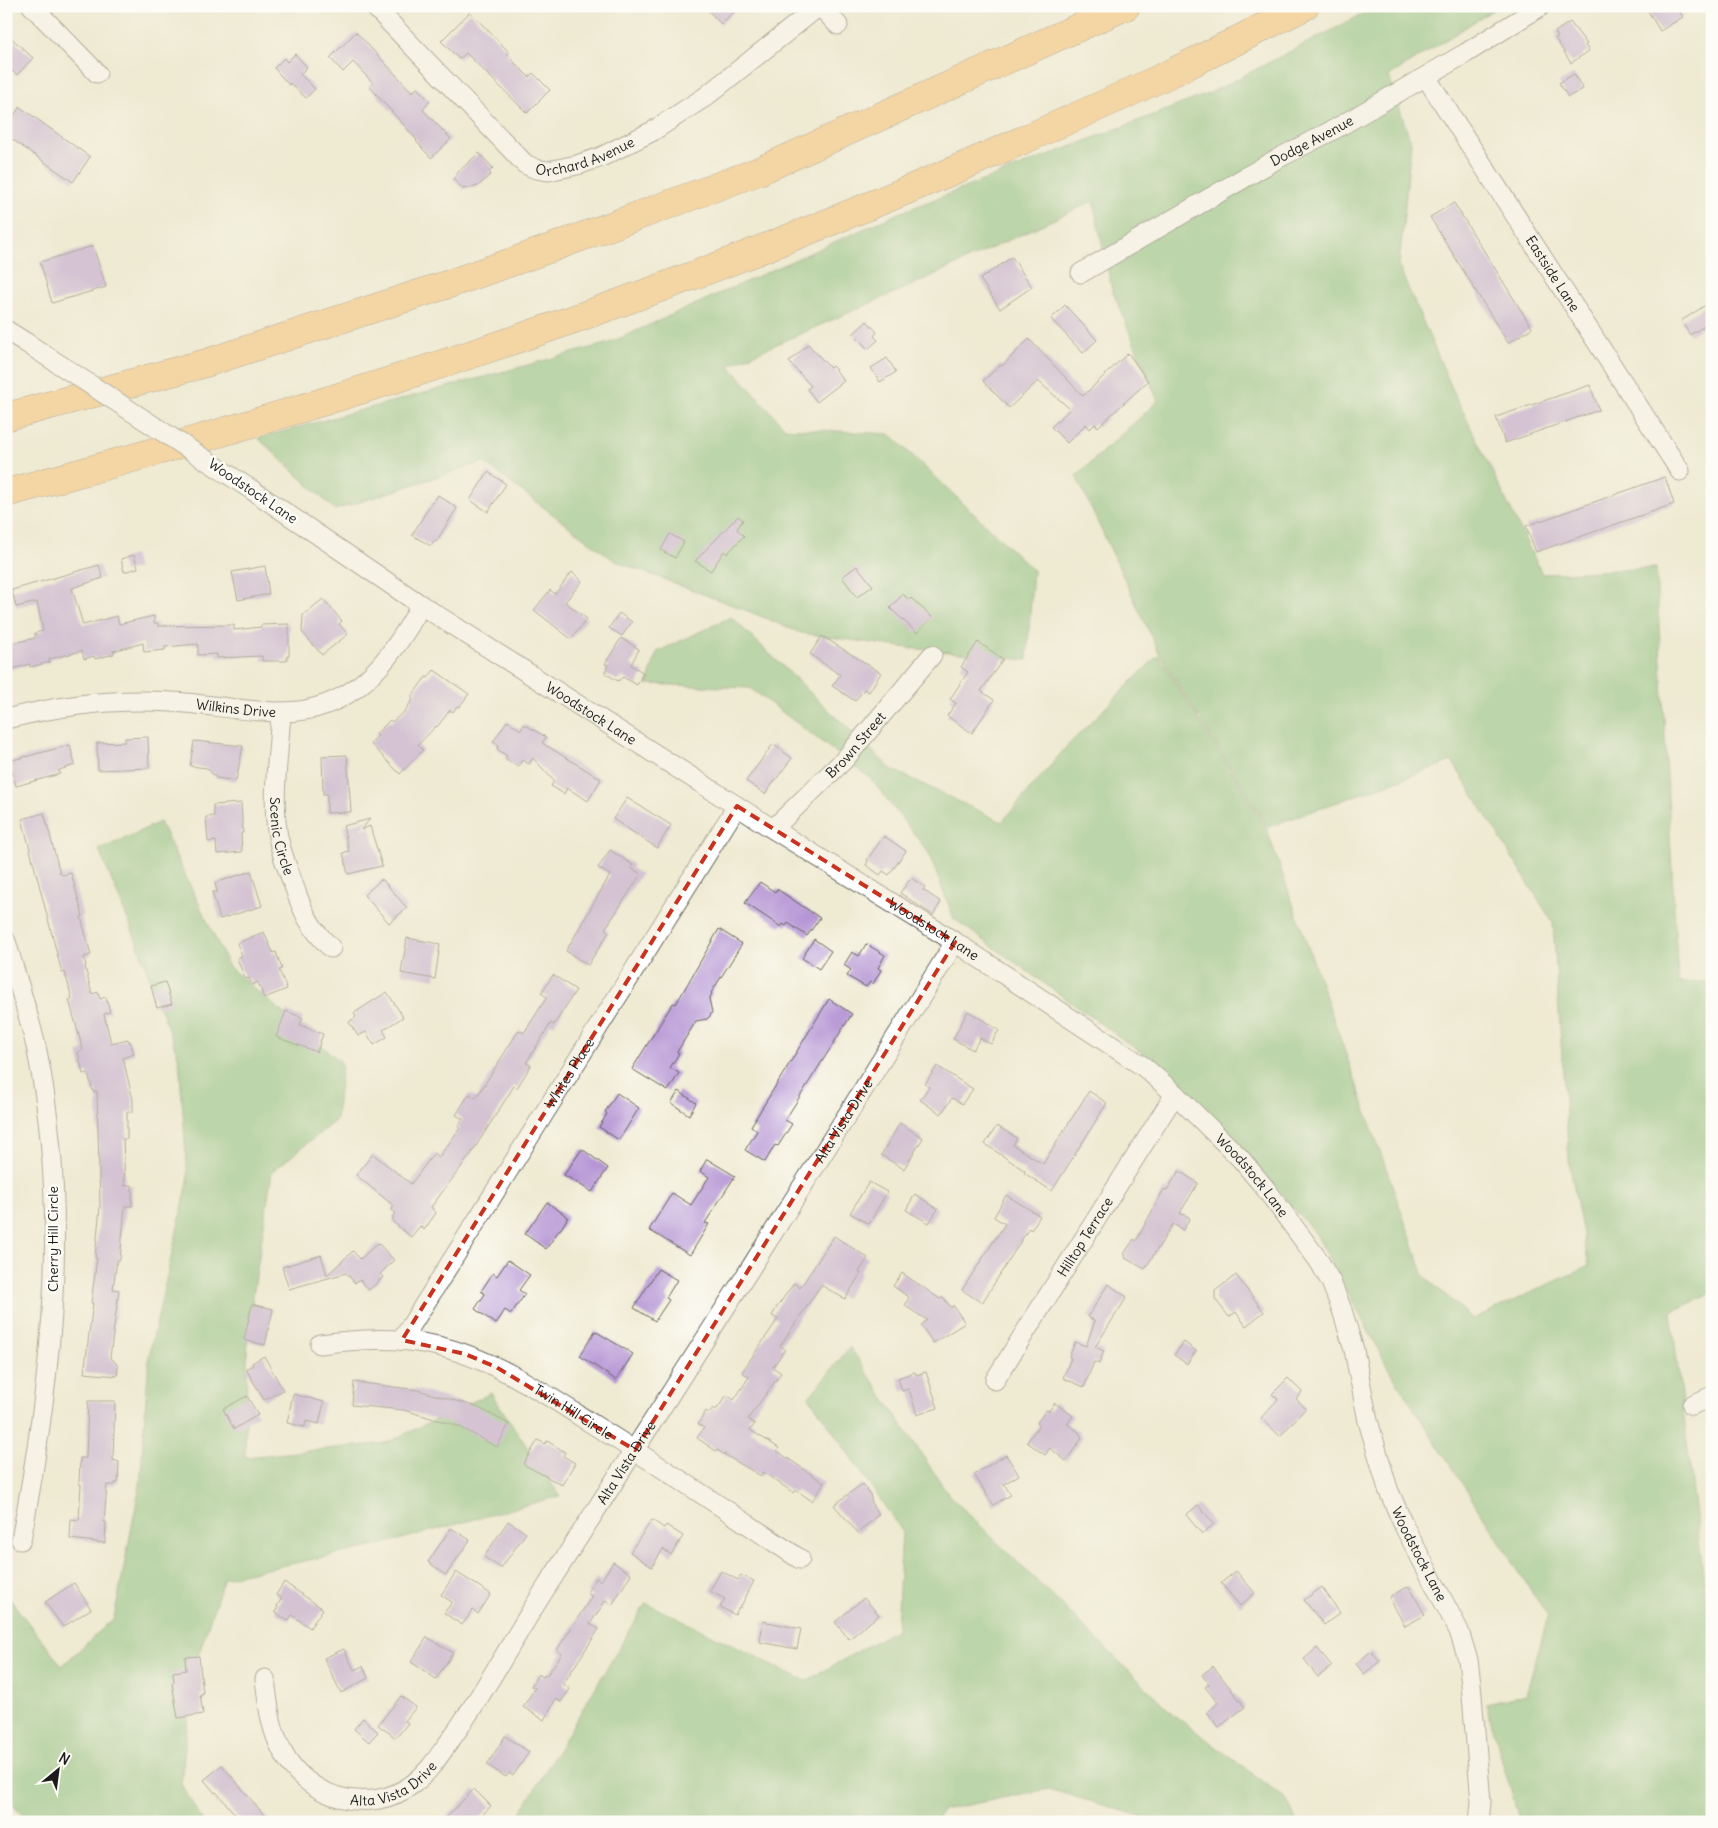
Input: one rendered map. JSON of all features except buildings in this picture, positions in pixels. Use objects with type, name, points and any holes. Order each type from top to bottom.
[{"type":"highway","points":[[6,417],[215,360],[448,284],[562,244],[759,171],[1126,6]]},
{"type":"highway","points":[[6,493],[261,422],[406,377],[580,317],[731,261],[864,208],[1043,132],[1166,76],[1305,6]]},
{"type":"street","points":[[32,6],[97,73]]},
{"type":"street","name":"Orchard Avenue","points":[[374,6],[525,164],[536,169],[548,171],[577,165],[601,157],[654,131],[705,97],[820,6]]},
{"type":"street","points":[[820,6],[838,25]]},
{"type":"street","name":"Dodge Avenue","points":[[1081,273],[1275,160],[1335,129],[1426,77],[1541,6]]},
{"type":"street","name":"Eastside Lane","points":[[1426,77],[1680,471]]},
{"type":"street","name":"Woodstock Lane","points":[[6,330],[252,490],[421,605],[773,829],[955,942],[1144,1067],[1175,1094],[1240,1158],[1265,1188],[1319,1261],[1330,1282],[1342,1310],[1354,1350],[1368,1421],[1388,1489],[1404,1526],[1459,1632],[1468,1660],[1472,1684],[1481,1802],[1479,1822]]},
{"type":"street","name":"Wilkins Drive","points":[[6,719],[78,704],[123,701],[171,702],[281,712],[305,710],[327,705],[348,695],[366,681],[387,659],[405,635],[421,605]]},
{"type":"street","name":"Brown Street","points":[[773,829],[844,760],[932,655]]},
{"type":"street","name":"Scenic Circle","points":[[281,712],[276,801],[277,831],[282,854],[304,911],[316,933],[331,948]]},
{"type":"street","name":"Whites Place","points":[[402,1340],[737,806]]},
{"type":"street","name":"Cherry Hill Circle","points":[[6,941],[36,1050],[43,1089],[52,1165],[56,1256],[43,1412],[21,1540]]},
{"type":"street","name":"Alta Vista Drive","points":[[265,1678],[268,1708],[275,1735],[283,1754],[295,1770],[310,1784],[332,1796],[352,1802],[371,1801],[394,1795],[411,1786],[426,1773],[462,1724],[544,1591],[866,1088],[955,942]]},
{"type":"street","name":"Hilltop Terrace","points":[[995,1380],[1175,1094]]},
{"type":"street","name":"Twin Hill Circle","points":[[320,1344],[347,1340],[402,1340],[441,1347],[465,1354],[496,1367],[562,1404],[635,1450],[800,1559]]},
{"type":"street","points":[[1692,1405],[1712,1396]]},
{"type":"highlighted area","points":[[737,806],[955,942],[635,1450],[496,1367],[465,1354],[402,1340]]},
{"type":"green space","points":[[1378,6],[1499,6],[1389,76],[1411,143],[1399,267],[1455,395],[1542,574],[1656,568],[1678,983],[1712,981],[1712,1293],[1671,1312],[1712,1633],[1712,1822],[1520,1822],[1486,1704],[1526,1694],[1548,1617],[1391,1373],[1316,1234],[1177,1078],[954,919],[928,852],[871,779],[750,688],[647,684],[657,652],[731,617],[891,769],[1002,822],[1067,746],[1158,655],[1266,827],[1424,1276],[1473,1319],[1589,1266],[1569,1162],[1553,923],[1452,761],[1268,827],[1160,655],[1076,476],[1158,401],[1112,290],[1093,201],[919,282],[729,365],[785,428],[890,434],[1033,570],[1027,660],[900,647],[801,633],[615,561],[483,462],[335,510],[258,438],[609,343],[899,213],[1210,93]]},
{"type":"green space","points":[[160,822],[229,967],[342,1063],[336,1120],[272,1172],[248,1329],[245,1457],[386,1443],[491,1393],[560,1496],[376,1546],[224,1578],[193,1671],[181,1784],[203,1822],[28,1822],[6,1797],[6,1594],[62,1666],[114,1618],[140,1485],[149,1356],[188,1182],[179,1059],[135,937],[99,850]]},
{"type":"green space","points":[[850,1347],[949,1495],[1174,1715],[1286,1799],[1297,1822],[1161,1822],[1048,1789],[943,1810],[935,1822],[511,1822],[521,1812],[646,1603],[806,1681],[897,1629],[902,1531],[809,1397]]}]
